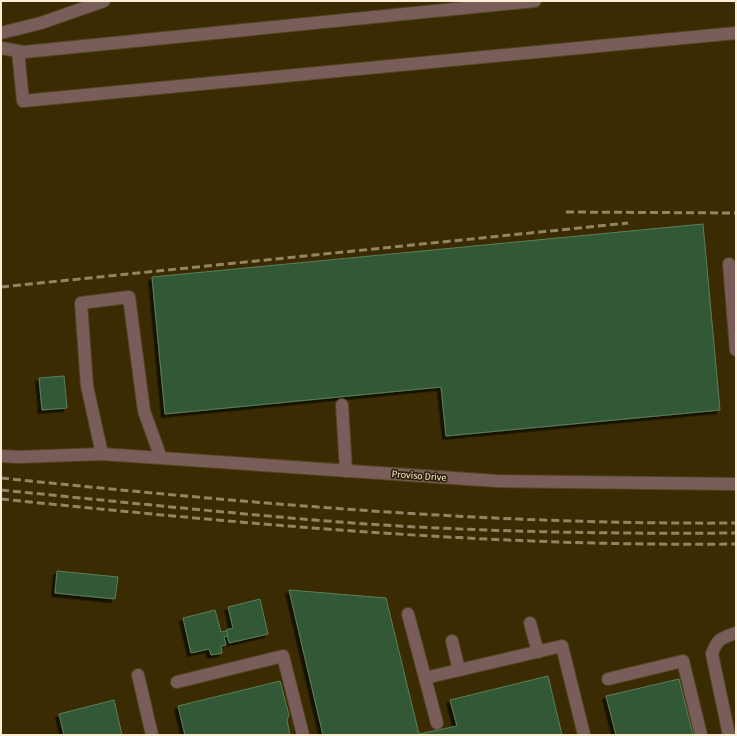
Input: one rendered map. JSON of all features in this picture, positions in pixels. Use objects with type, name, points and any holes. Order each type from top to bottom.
[{"type":"street","points":[[1,34],[41,23],[104,1]]},
{"type":"street","points":[[1,48],[24,52],[430,6],[535,1]]},
{"type":"street","points":[[18,51],[23,101],[736,32]]},
{"type":"street","points":[[729,264],[736,350]]},
{"type":"street","points":[[102,454],[87,386],[81,303],[129,297],[144,411],[161,458]]},
{"type":"street","points":[[342,405],[346,471]]},
{"type":"street","name":"Proviso Drive","points":[[1,456],[20,457],[102,454],[497,481],[736,484]]},
{"type":"street","points":[[408,614],[437,723]]},
{"type":"street","points":[[530,623],[538,652]]},
{"type":"street","points":[[729,735],[712,654],[715,645],[721,638],[736,633]]},
{"type":"street","points":[[452,641],[459,670]]},
{"type":"street","points":[[425,678],[562,646],[584,735]]},
{"type":"street","points":[[177,682],[283,656],[303,735]]},
{"type":"street","points":[[608,679],[683,661],[701,735]]},
{"type":"street","points":[[138,675],[152,735]]},
{"type":"building","points":[[703,224],[720,410],[446,436],[441,387],[165,414],[152,277]]},
{"type":"building","points":[[64,376],[67,408],[42,410],[39,378]]},
{"type":"building","points":[[57,571],[118,577],[115,599],[55,593]]},
{"type":"building","points":[[289,590],[386,598],[419,734],[457,726],[450,700],[548,676],[562,735],[323,735]]},
{"type":"building","points":[[260,599],[268,634],[229,643],[226,630],[233,628],[228,607]]},
{"type":"building","points":[[215,610],[221,632],[227,631],[228,636],[224,637],[226,645],[221,646],[222,653],[211,655],[209,649],[191,653],[183,618]]},
{"type":"building","points":[[679,679],[693,735],[616,735],[606,696]]},
{"type":"building","points":[[280,681],[289,715],[287,720],[290,735],[185,735],[178,706]]},
{"type":"building","points":[[114,700],[122,735],[64,735],[59,714]]},
{"type":"railway","points":[[566,212],[736,213]]},
{"type":"railway","points":[[1,287],[628,223]]},
{"type":"railway","points":[[1,478],[184,496],[368,511],[552,520],[644,523],[736,523]]},
{"type":"railway","points":[[1,490],[275,517],[412,527],[551,532],[736,533]]},
{"type":"railway","points":[[1,499],[276,525],[460,538],[552,542],[736,544]]}]
